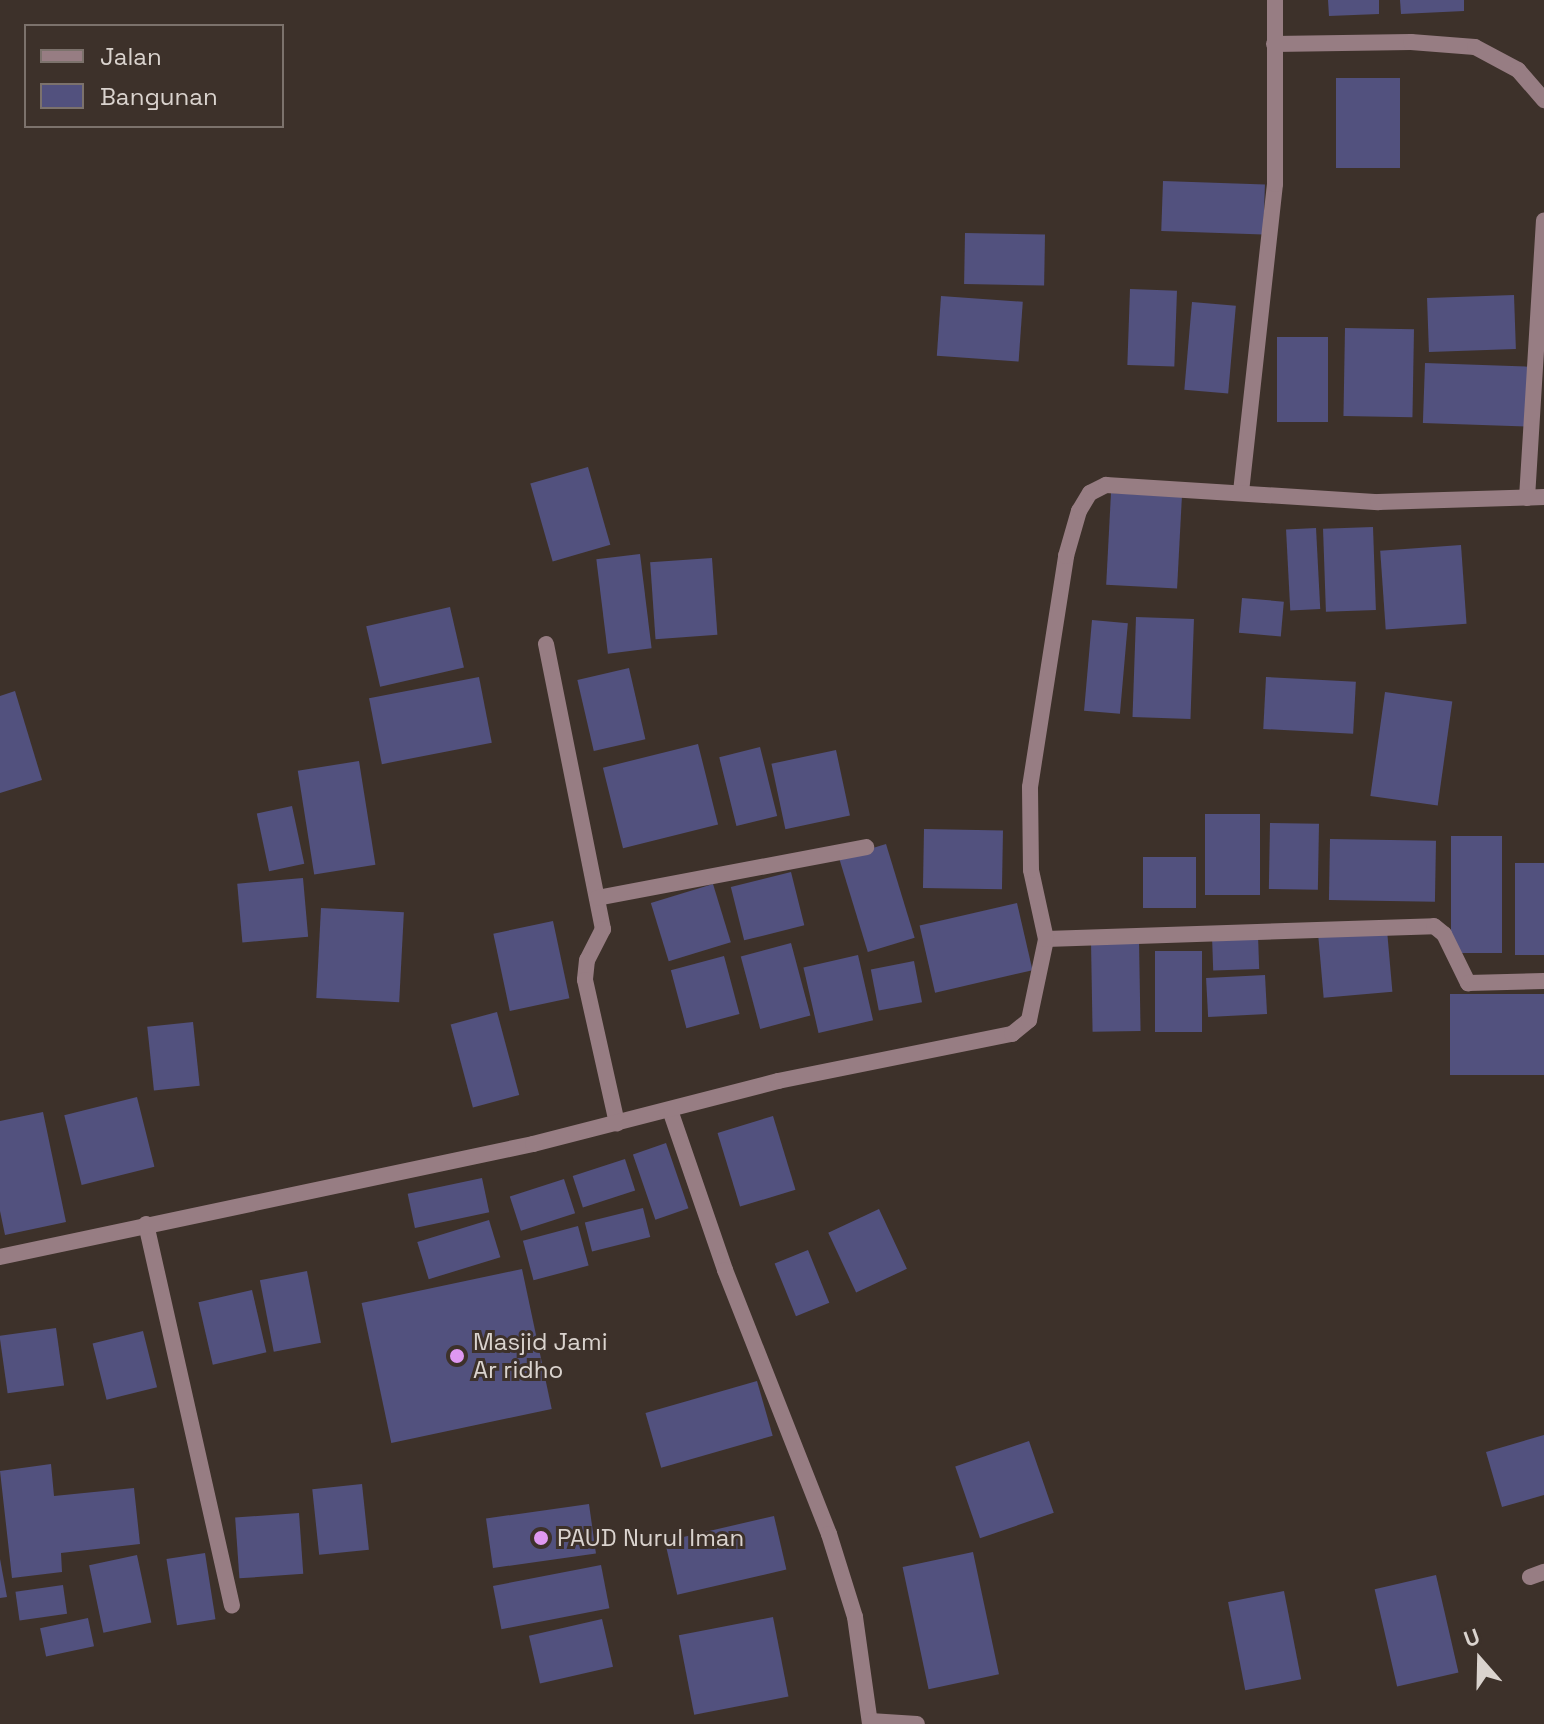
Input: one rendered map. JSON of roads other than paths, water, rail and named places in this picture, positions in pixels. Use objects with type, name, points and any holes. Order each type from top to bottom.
[{"type":"street","points":[[1241,492],[1275,184],[1275,0]]},
{"type":"street","points":[[1274,44],[1411,42],[1475,47],[1518,70],[1544,100]]},
{"type":"street","points":[[0,1257],[617,1123],[778,1081],[1012,1034],[1029,1020],[1046,939],[1031,870],[1030,787],[1066,556],[1079,511],[1090,493],[1106,485],[1378,502],[1536,498],[1544,221]]},
{"type":"street","points":[[546,644],[603,929],[587,960],[585,980],[617,1123]]},
{"type":"street","points":[[597,898],[866,847]]},
{"type":"street","points":[[1046,939],[1434,926],[1444,934],[1468,983],[1544,981]]},
{"type":"street","points":[[670,1110],[833,1548],[855,1617],[870,1722],[917,1724]]},
{"type":"street","points":[[146,1224],[232,1605]]},
{"type":"place","name":"Masjid Jami Ar ridho","points":[[457,1356]]},
{"type":"place","name":"PAUD Nurul Iman","points":[[541,1538]]}]
